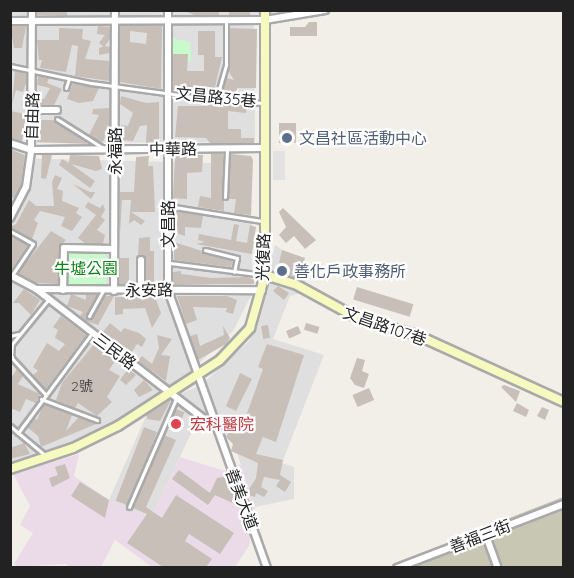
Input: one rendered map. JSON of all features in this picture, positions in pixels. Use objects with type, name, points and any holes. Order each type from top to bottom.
[{"type":"main road","name":"光復路","points":[[10,469],[48,458],[109,431],[241,341],[255,315],[265,275],[265,15]]},
{"type":"main road","name":"文昌路107巷","points":[[265,275],[295,284],[359,319],[417,335],[564,402]]},
{"type":"street","name":"自由路","points":[[10,218],[26,187],[31,150],[34,69],[32,10]]},
{"type":"street","name":"永福路","points":[[114,291],[116,10]]},
{"type":"street","name":"文昌路","points":[[168,10],[168,290],[217,430]]},
{"type":"street","points":[[10,21],[226,20],[325,10]]},
{"type":"street","points":[[33,110],[57,110]]},
{"type":"street","name":"中華路","points":[[10,143],[31,150],[264,148]]},
{"type":"street","points":[[63,290],[64,249],[114,249]]},
{"type":"street","points":[[141,260],[141,290]]},
{"type":"street","name":"三民路","points":[[11,275],[36,289],[217,430]]},
{"type":"street","name":"永安路","points":[[36,289],[262,290]]},
{"type":"street","name":"善美大道","points":[[217,430],[267,567]]},
{"type":"street","name":"善福三街","points":[[397,567],[411,565],[485,533],[564,504]]},
{"type":"street","points":[[485,533],[498,567]]},
{"type":"lane","points":[[216,100],[226,64],[226,20]]},
{"type":"lane","name":"文昌路35巷","points":[[10,66],[34,69],[69,78],[216,100],[264,103]]},
{"type":"lane","points":[[66,88],[69,78]]},
{"type":"lane","points":[[57,119],[105,150]]},
{"type":"lane","points":[[225,197],[227,149]]},
{"type":"lane","points":[[168,206],[264,221]]},
{"type":"lane","points":[[10,231],[33,244],[11,275]]},
{"type":"lane","points":[[205,250],[237,258],[234,272]]},
{"type":"lane","name":"文昌路107巷","points":[[168,263],[265,275]]},
{"type":"lane","points":[[88,316],[102,291]]},
{"type":"lane","points":[[45,394],[11,358],[12,344],[48,300]]},
{"type":"lane","points":[[10,336],[21,333]]},
{"type":"lane","points":[[18,433],[92,333]]},
{"type":"lane","points":[[129,507],[176,398]]},
{"type":"lane","points":[[41,399],[97,420]]},
{"type":"lane","points":[[11,427],[48,458]]},
{"type":"shaded area","points":[[10,11],[314,11],[254,15],[255,142],[40,143],[11,138]]},
{"type":"shaded area","points":[[273,151],[285,151],[285,180],[273,180]]},
{"type":"shaded area","points":[[250,157],[253,292],[233,331],[191,371],[141,409],[74,448],[10,468],[10,158],[212,163]]},
{"type":"shaded area","points":[[275,245],[309,268],[302,293],[290,296],[273,339],[324,355],[282,463],[294,467],[294,499],[255,507],[232,438],[195,425],[151,518],[109,500],[150,407],[201,385],[250,340]]},
{"type":"shaded area","points":[[79,454],[74,476],[109,500],[151,518],[180,457],[225,471],[241,464],[255,507],[249,546],[235,567],[152,567],[115,540],[101,567],[69,567],[66,564],[18,567],[14,564],[33,533],[20,525],[30,506],[13,474]]},
{"type":"shaded area","points":[[563,497],[563,567],[391,568],[491,525]]},
{"type":"green space","points":[[169,38],[190,42],[191,61],[186,61],[185,56],[169,56]]},
{"type":"green space","name":"牛墟公園","points":[[67,250],[106,250],[106,285],[67,285]]},
{"type":"building","points":[[37,10],[67,10],[67,16],[37,15]]},
{"type":"building","points":[[183,10],[219,10],[219,15],[194,15]]},
{"type":"building","points":[[229,10],[250,10],[250,15],[229,15]]},
{"type":"building","points":[[309,22],[317,22],[317,36],[290,36],[290,27],[305,27]]},
{"type":"building","points":[[10,26],[26,26],[22,48],[14,48]]},
{"type":"building","points":[[98,26],[110,27],[110,39],[104,47],[99,43],[105,35],[97,34]]},
{"type":"building","points":[[120,26],[162,26],[161,89],[120,82]],"holes":[[[130,31],[147,33],[146,44],[130,42]]]},
{"type":"building","points":[[59,28],[83,29],[82,39],[91,41],[85,59],[110,61],[110,81],[75,76],[78,46],[72,45],[66,72],[40,68],[42,60],[39,60],[37,40],[59,40]]},
{"type":"building","points":[[230,28],[257,29],[256,88],[237,88],[236,98],[221,97],[226,78],[234,80],[228,70]]},
{"type":"building","points":[[198,31],[215,31],[215,57],[222,57],[213,96],[173,90],[173,54],[188,54],[187,71],[204,71],[204,55],[198,55]]},
{"type":"building","points":[[110,47],[110,53],[99,55],[99,48]]},
{"type":"building","points":[[15,71],[26,74],[26,83],[23,92],[16,90],[12,104]]},
{"type":"building","points":[[38,76],[49,78],[47,83],[62,89],[54,105],[38,105],[38,99],[44,99],[50,88],[37,85]]},
{"type":"building","points":[[73,83],[99,88],[93,101],[79,103],[67,99]]},
{"type":"building","points":[[121,96],[146,103],[159,102],[159,143],[146,143],[147,125],[140,126],[133,141],[120,140],[121,125],[128,126],[133,113],[120,104]]},
{"type":"building","points":[[209,103],[247,106],[246,113],[228,111],[228,129],[241,129],[241,138],[254,138],[254,143],[210,143],[206,138],[175,137],[178,106],[208,106]]},
{"type":"building","points":[[109,108],[109,125],[103,142],[98,141],[89,135],[99,115],[92,114],[93,109]]},
{"type":"building","points":[[10,111],[26,114],[22,142],[10,138]]},
{"type":"building","points":[[38,120],[53,120],[88,144],[37,142]]},
{"type":"building","name":"文昌社區活動中心","points":[[279,123],[296,123],[296,143],[279,143]]},
{"type":"building","points":[[10,149],[25,155],[21,185],[14,198],[10,197]]},
{"type":"building","points":[[211,154],[223,154],[224,211],[198,207],[200,196],[211,198]]},
{"type":"building","points":[[231,154],[251,156],[253,160],[251,215],[234,213],[236,199],[228,199]]},
{"type":"building","points":[[42,155],[52,155],[46,179],[41,178]]},
{"type":"building","points":[[70,155],[99,156],[102,169],[96,171],[71,164],[95,181],[90,188],[59,165],[62,159],[69,163]]},
{"type":"building","points":[[175,155],[203,155],[202,172],[187,173],[187,199],[173,198]]},
{"type":"building","points":[[149,156],[148,166],[153,166],[155,212],[131,212],[145,221],[141,225],[134,220],[129,224],[131,200],[122,200],[120,234],[120,192],[134,192],[136,157]]},
{"type":"building","points":[[55,175],[62,178],[57,189],[63,191],[62,201],[79,208],[76,213],[82,217],[72,231],[61,226],[65,217],[40,211],[34,220],[38,223],[32,239],[10,227],[16,224],[29,200],[36,206],[54,206],[52,182]]},
{"type":"building","points":[[73,184],[95,192],[91,199]]},
{"type":"building","points":[[88,202],[100,208],[103,204],[105,210],[101,217],[105,220],[97,230],[105,235],[103,244],[85,243],[78,238],[96,215],[85,207]]},
{"type":"building","points":[[283,208],[316,240],[305,249],[294,236],[286,243],[279,235],[286,227],[279,212]]},
{"type":"building","points":[[173,211],[203,215],[201,228],[185,227],[185,236],[173,232]]},
{"type":"building","points":[[234,224],[239,225],[236,241],[247,243],[250,225],[256,227],[252,254],[196,244],[205,242],[198,240],[199,234],[231,240]]},
{"type":"building","points":[[51,231],[66,240],[59,247],[58,284],[36,283],[18,273]]},
{"type":"building","points":[[10,236],[28,245],[11,270],[10,270]]},
{"type":"building","points":[[150,237],[150,251],[154,251],[154,284],[146,284],[146,258],[138,256],[139,238]]},
{"type":"building","points":[[174,242],[233,261],[231,267],[174,260]]},
{"type":"building","points":[[282,250],[305,258],[298,278],[277,272]]},
{"type":"building","points":[[119,258],[129,258],[129,284],[119,284]]},
{"type":"building","points":[[181,271],[181,274],[212,278],[247,277],[255,280],[254,284],[173,284],[173,272]]},
{"type":"building","points":[[278,286],[289,293],[284,300],[273,291]]},
{"type":"building","points":[[357,287],[413,304],[410,317],[353,299]]},
{"type":"building","points":[[24,289],[40,300],[31,315],[19,303],[13,303]]},
{"type":"building","points":[[71,294],[86,300],[86,294],[97,295],[86,315],[88,320],[105,296],[114,296],[98,325],[86,321],[80,316],[83,312],[67,306]]},
{"type":"building","points":[[177,296],[227,296],[237,300],[233,314],[226,312],[227,308],[193,307],[197,320],[186,324]]},
{"type":"building","points":[[115,297],[155,297],[161,313],[152,328],[145,308],[123,309],[123,314],[115,315]]},
{"type":"building","points":[[61,316],[86,335],[46,389],[33,375],[38,371],[33,367],[47,343],[59,351],[65,344],[55,338],[58,330],[53,327]]},
{"type":"building","points":[[110,323],[121,332],[124,328],[139,333],[146,339],[142,347],[137,344],[130,355],[102,333]]},
{"type":"building","points":[[306,323],[319,327],[317,334],[304,330]]},
{"type":"building","points":[[268,325],[270,338],[263,339],[261,326]]},
{"type":"building","points":[[223,326],[230,338],[226,344],[198,360],[190,336],[197,334],[200,346],[224,335]]},
{"type":"building","points":[[298,326],[301,333],[289,338],[286,331]]},
{"type":"building","points":[[157,335],[172,339],[161,355],[170,356],[166,381],[138,361],[142,356],[152,364],[159,348]]},
{"type":"building","points":[[95,343],[117,358],[109,370],[120,376],[107,397],[112,402],[97,416],[78,403],[75,408],[53,399],[56,400],[62,383]]},
{"type":"building","points":[[267,344],[304,355],[276,442],[263,437],[256,454],[283,460],[280,475],[291,482],[285,492],[276,486],[280,480],[264,477],[261,487],[268,491],[264,497],[256,493],[255,497],[246,494],[256,478],[258,463],[231,451],[233,444],[226,437],[232,427],[241,432],[245,420],[251,422],[253,419],[246,416],[263,369],[258,367]]},
{"type":"building","points":[[357,358],[365,360],[362,371],[369,374],[364,388],[355,385],[350,378]]},
{"type":"building","points":[[17,369],[23,376],[18,384],[40,394],[36,403],[26,399],[20,412],[10,408],[11,378]]},
{"type":"building","points":[[128,369],[136,375],[126,385],[120,380]]},
{"type":"building","points":[[240,373],[252,379],[236,411],[226,406]]},
{"type":"building","points":[[144,380],[153,390],[139,397],[134,390]]},
{"type":"building","points":[[504,385],[520,391],[516,402],[501,387]]},
{"type":"building","points":[[369,388],[374,400],[358,407],[352,395]]},
{"type":"building","points":[[171,400],[160,421],[147,419],[147,415]]},
{"type":"building","points":[[517,403],[529,410],[526,417],[513,411]]},
{"type":"building","points":[[44,404],[72,415],[66,431],[79,417],[96,424],[41,447],[38,436],[27,427],[34,418],[37,420]]},
{"type":"building","points":[[542,407],[549,410],[545,420],[537,416]]},
{"type":"building","points":[[176,409],[184,412],[177,431],[169,428]]},
{"type":"building","points":[[226,415],[235,417],[232,425],[223,423]]},
{"type":"building","points":[[144,427],[157,432],[129,506],[116,501]]},
{"type":"building","points":[[164,435],[176,440],[146,507],[162,518],[176,495],[234,533],[220,554],[189,534],[185,541],[212,559],[206,567],[163,567],[127,543],[147,514],[133,508]]},
{"type":"building","points":[[24,443],[30,454],[10,459],[10,448]]},
{"type":"building","points":[[65,464],[70,478],[52,487],[49,478],[58,475],[55,467]]},
{"type":"building","points":[[179,470],[210,493],[217,478],[229,476],[239,506],[215,495],[208,505],[172,479]]},
{"type":"building","points":[[80,482],[109,500],[105,518],[71,496]]},
{"type":"place","name":"文昌社區活動中心","points":[[287,138]]},
{"type":"place","name":"善化戶政事務所","points":[[282,271]]},
{"type":"place","name":"宏科醫院","points":[[176,424]]}]
